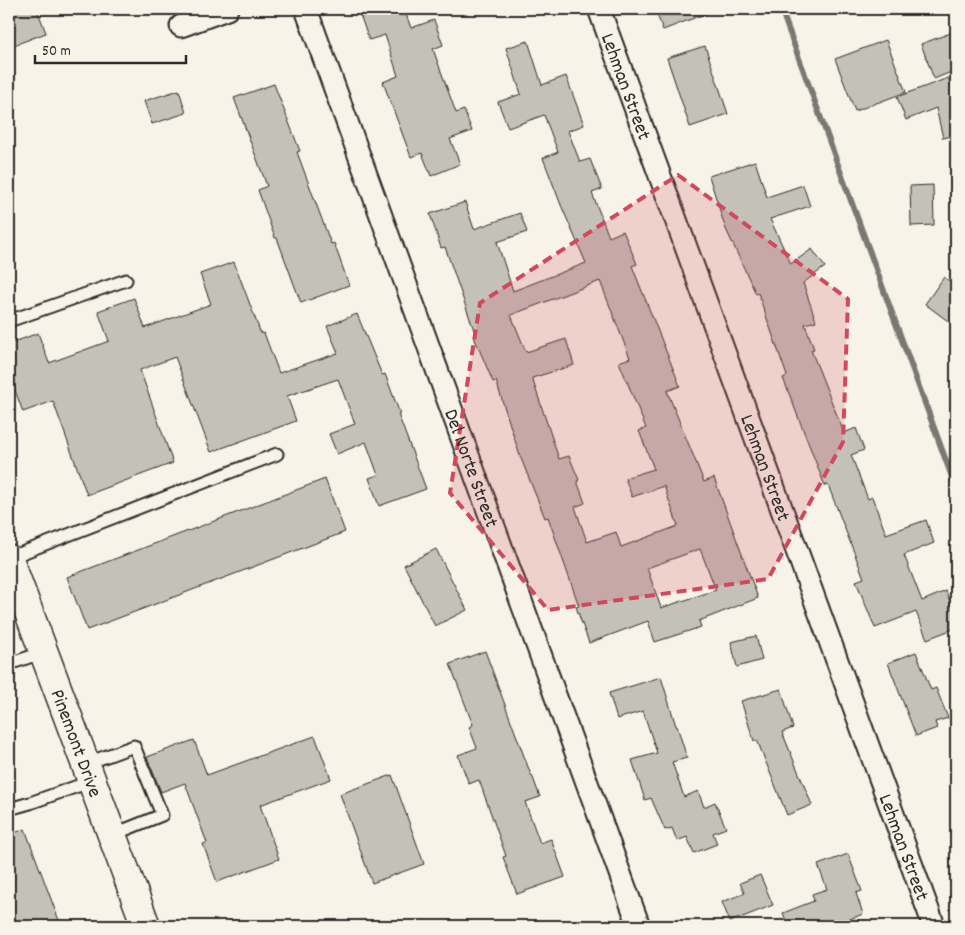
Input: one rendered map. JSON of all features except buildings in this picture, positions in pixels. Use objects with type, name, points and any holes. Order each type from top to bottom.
[{"type":"main road","name":"Pinemont Drive","points":[[9,558],[146,926]]},
{"type":"street","points":[[181,26],[227,9]]},
{"type":"street","name":"Del Norte Street","points":[[306,9],[640,926]]},
{"type":"street","name":"Lehman Street","points":[[598,9],[934,926]]},
{"type":"lane","points":[[9,321],[126,280]]},
{"type":"lane","points":[[9,558],[277,454]]},
{"type":"lane","points":[[9,664],[44,652]]},
{"type":"lane","points":[[9,809],[30,803],[89,773],[134,746],[162,815],[112,834]]},
{"type":"highlighted area","points":[[678,175],[848,299],[843,442],[768,579],[548,610],[450,493],[480,303]]},
{"type":"waterway","points":[[781,9],[956,488]]}]
